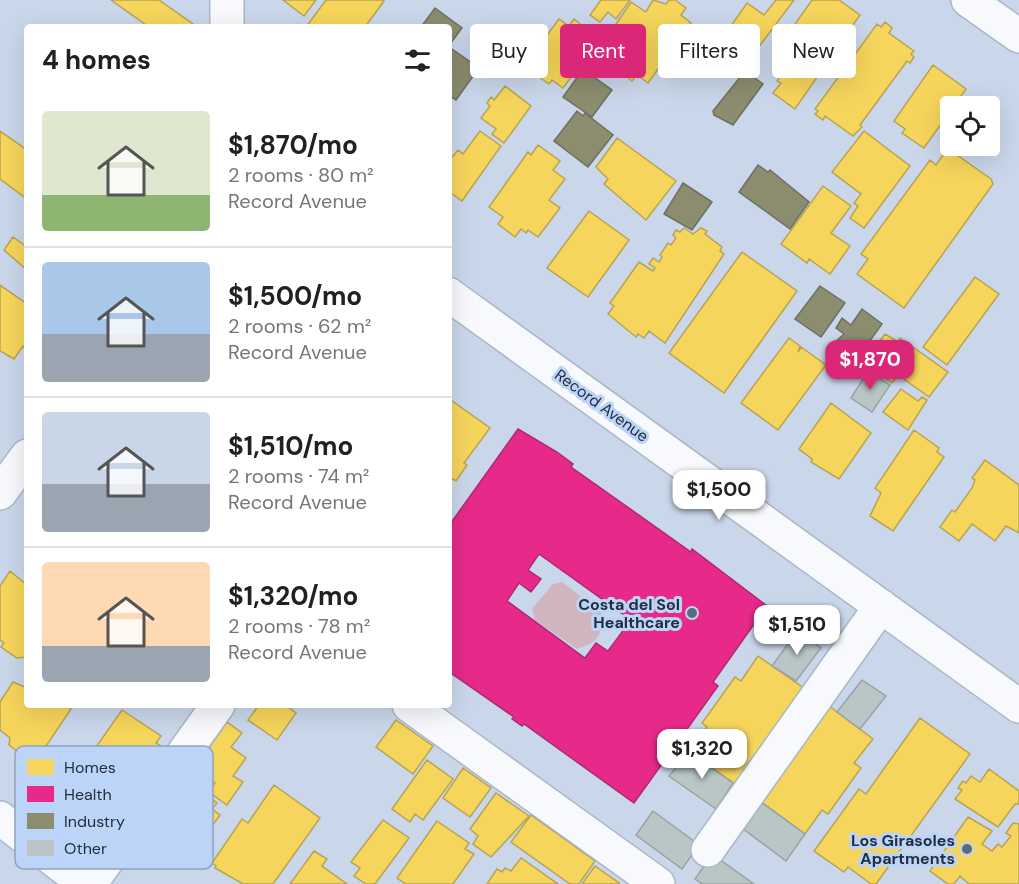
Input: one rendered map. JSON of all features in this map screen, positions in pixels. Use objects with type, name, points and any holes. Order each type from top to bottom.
[{"type":"street","points":[[227,0],[227,24]]},
{"type":"street","points":[[968,0],[1019,36]]},
{"type":"street","name":"Record Avenue","points":[[452,297],[1019,706]]},
{"type":"street","points":[[0,493],[24,460]]},
{"type":"street","points":[[708,850],[881,606]]},
{"type":"street","points":[[189,746],[217,708]]},
{"type":"street","points":[[413,708],[658,884]]},
{"type":"street","points":[[0,818],[15,830]]},
{"type":"street","points":[[66,869],[85,884]]},
{"type":"street","points":[[90,884],[101,869]]},
{"type":"shaded area","points":[[562,582],[602,613],[598,637],[577,649],[535,620],[532,609],[553,584]]},
{"type":"building: Homes","points":[[111,0],[159,0],[193,24],[145,24]]},
{"type":"building: Homes","points":[[283,0],[316,0],[304,16]]},
{"type":"building: Homes","points":[[326,0],[384,1],[367,24],[308,24]]},
{"type":"building: Homes","points":[[601,0],[630,0],[616,19],[608,12],[600,22],[590,15]]},
{"type":"building: Homes","points":[[653,0],[666,4],[669,0],[675,0],[686,8],[681,15],[691,23],[658,24],[658,69],[648,83],[641,78],[646,78],[646,24],[616,24],[631,2],[646,12]]},
{"type":"building: Homes","points":[[776,0],[794,0],[776,24],[772,24],[772,29],[760,45],[760,24],[732,24],[747,3],[764,15]]},
{"type":"building: Homes","points":[[812,0],[839,0],[860,15],[854,24],[795,24]]},
{"type":"building: Homes","points":[[559,19],[566,24],[560,24],[560,78],[570,78],[563,88],[552,80],[549,84],[541,78],[548,78],[548,34]]},
{"type":"building: Homes","points":[[574,19],[580,24],[570,24]]},
{"type":"building: Homes","points":[[885,22],[892,28],[889,33],[914,51],[911,54],[914,57],[910,63],[907,61],[860,125],[862,127],[853,136],[825,116],[823,120],[815,114],[818,111],[815,109],[838,78],[856,78],[856,53],[877,24],[881,27]]},
{"type":"building: Homes","points":[[933,65],[966,89],[961,96],[940,96],[940,126],[924,148],[902,133],[905,129],[894,121]]},
{"type":"building: Homes","points":[[779,78],[816,78],[795,109],[773,93],[781,83],[777,81]]},
{"type":"building: Homes","points":[[505,86],[531,106],[504,143],[492,134],[496,129],[481,118],[490,106],[487,103],[491,97],[494,100]]},
{"type":"building: Homes","points":[[0,131],[24,148],[24,197],[0,179]]},
{"type":"building: Homes","points":[[480,131],[501,146],[462,201],[452,194],[452,157],[458,150],[463,154]]},
{"type":"building: Homes","points":[[864,131],[910,166],[864,228],[850,218],[858,206],[854,203],[861,194],[832,172]]},
{"type":"building: Homes","points":[[617,138],[676,181],[646,220],[604,184],[608,179],[596,167]]},
{"type":"building: Homes","points":[[538,145],[560,161],[553,170],[565,179],[549,200],[560,208],[538,237],[528,230],[526,233],[521,229],[515,237],[498,224],[503,217],[489,207],[528,152],[531,155]]},
{"type":"building: Homes","points":[[942,156],[958,156],[991,179],[993,184],[904,308],[857,274],[868,259],[861,254],[930,160],[936,165]]},
{"type":"building: Homes","points":[[823,186],[851,206],[831,233],[850,246],[830,274],[809,259],[807,263],[781,244]]},
{"type":"building: Homes","points":[[589,211],[629,240],[588,297],[547,268]]},
{"type":"building: Homes","points":[[684,228],[693,234],[701,228],[707,231],[705,234],[722,247],[720,251],[724,254],[665,343],[649,331],[644,338],[638,334],[636,337],[608,314],[614,306],[610,303],[639,262],[653,271],[655,268],[649,264],[653,258],[659,262],[662,257],[660,255],[668,243],[671,245],[676,238],[673,235],[676,230],[680,232]]},
{"type":"building: Homes","points":[[13,237],[24,245],[24,267],[4,250]]},
{"type":"building: Homes","points":[[742,252],[797,291],[724,393],[669,353]]},
{"type":"building: Homes","points":[[975,277],[999,294],[947,365],[923,347]]},
{"type":"building: Homes","points":[[0,285],[24,302],[24,347],[14,359],[0,351]]},
{"type":"building: Homes","points":[[885,334],[898,342],[900,338],[948,372],[929,397],[898,375],[892,383],[864,363]]},
{"type":"building: Homes","points":[[789,338],[800,346],[798,352],[801,347],[826,365],[778,430],[741,403]]},
{"type":"building: Homes","points":[[901,389],[918,401],[922,397],[927,400],[908,430],[883,412]]},
{"type":"building: Homes","points":[[452,401],[490,428],[464,463],[467,465],[456,481],[453,479]]},
{"type":"building: Homes","points":[[831,403],[871,433],[839,479],[811,462],[812,459],[799,449]]},
{"type":"building: Homes","points":[[914,430],[939,448],[937,452],[944,457],[893,531],[870,516],[881,493],[875,488]]},
{"type":"building: Homes","points":[[985,460],[1019,485],[1019,533],[1006,526],[995,541],[972,524],[959,541],[940,527],[952,510],[955,512],[972,488],[975,480],[972,478]]},
{"type":"building: Homes","points":[[10,571],[24,583],[24,657],[17,658],[1,647],[4,643],[0,640],[0,586]]},
{"type":"building: Homes","points":[[758,656],[808,691],[738,786],[689,752],[707,727],[702,723],[735,677],[741,681]]},
{"type":"building: Homes","points":[[13,682],[24,687],[24,708],[71,709],[46,746],[15,746],[15,750],[9,745],[10,738],[0,730],[0,702]]},
{"type":"building: Homes","points":[[825,703],[873,739],[854,763],[861,768],[828,814],[822,810],[805,834],[757,799]]},
{"type":"building: Homes","points":[[257,708],[289,708],[296,713],[277,740],[248,720]]},
{"type":"building: Homes","points":[[122,710],[161,736],[156,743],[161,746],[97,746]]},
{"type":"building: Homes","points":[[920,718],[970,754],[876,884],[871,884],[848,867],[844,872],[814,851],[859,789],[866,794]]},
{"type":"building: Homes","points":[[396,720],[433,746],[413,774],[376,747]]},
{"type":"building: Homes","points":[[227,722],[242,733],[231,747],[246,758],[233,776],[243,782],[227,805],[213,795],[215,783],[213,782],[213,746],[210,746]]},
{"type":"building: Homes","points":[[427,760],[453,779],[423,820],[415,814],[410,822],[392,809]]},
{"type":"building: Homes","points":[[463,768],[491,788],[470,817],[443,798]]},
{"type":"building: Homes","name":"Los Girasoles Apartments","points":[[989,769],[1019,791],[1019,804],[1015,804],[998,827],[955,799],[962,790],[958,788],[963,781],[966,783],[971,776],[980,782]]},
{"type":"building: Homes","points":[[274,785],[320,818],[273,884],[243,884],[215,868],[213,864],[242,819],[248,823]]},
{"type":"building: Homes","points":[[496,793],[529,816],[491,857],[473,844],[478,836],[470,829]]},
{"type":"building: Homes","points":[[213,810],[220,815],[213,825]]},
{"type":"building: Homes","points":[[531,815],[595,861],[579,884],[570,884],[511,842]]},
{"type":"building: Homes","name":"Los Girasoles Apartments","points":[[968,817],[992,831],[982,844],[992,851],[998,844],[1002,847],[1011,836],[1006,833],[1013,823],[1019,824],[1019,884],[969,884],[960,876],[954,884],[948,884],[930,871]]},
{"type":"building: Homes","points":[[383,820],[409,838],[375,884],[366,884],[354,876],[360,868],[351,862]]},
{"type":"building: Homes","points":[[437,821],[469,843],[465,849],[474,854],[453,884],[406,884],[397,878]]},
{"type":"building: Homes","points":[[314,851],[327,859],[322,866],[347,884],[290,884]]},
{"type":"building: Homes","points":[[521,858],[558,884],[487,884],[497,869],[502,872],[505,868],[511,871]]},
{"type":"building: Homes","points":[[595,866],[619,883],[619,884],[582,884]]},
{"type":"building: Health","name":"Costa del Sol Healthcare","points":[[518,429],[557,452],[573,464],[571,467],[691,552],[692,549],[767,606],[713,682],[718,686],[634,803],[524,724],[522,726],[512,719],[514,717],[452,674],[452,521]],"holes":[[[539,554],[631,620],[608,651],[596,643],[585,658],[507,601],[519,583],[531,592],[541,579],[528,570]]]},
{"type":"building: Industry","points":[[435,8],[462,28],[452,42],[452,24],[423,24]]},
{"type":"building: Industry","points":[[452,49],[470,62],[470,78],[472,78],[456,100],[452,98]]},
{"type":"building: Industry","points":[[577,78],[595,78],[612,90],[592,117],[563,97]]},
{"type":"building: Industry","points":[[739,78],[755,78],[763,84],[733,125],[714,115],[713,111]]},
{"type":"building: Industry","points":[[577,111],[583,116],[585,113],[613,135],[588,167],[554,141]]},
{"type":"building: Industry","points":[[758,165],[768,172],[770,170],[809,202],[790,229],[739,192]]},
{"type":"building: Industry","points":[[683,183],[712,202],[692,230],[664,214]]},
{"type":"building: Industry","points":[[820,286],[845,303],[821,337],[795,319]]},
{"type":"building: Industry","points":[[862,309],[882,324],[849,370],[828,355],[836,344],[834,343],[844,334],[836,328],[842,318],[851,325]]},
{"type":"building: Other","points":[[868,371],[890,385],[872,412],[851,398]]},
{"type":"building: Other","points":[[797,631],[821,648],[796,681],[772,666]]},
{"type":"building: Other","points":[[862,680],[886,696],[860,729],[837,712]]},
{"type":"building: Other","points":[[689,752],[733,783],[716,809],[669,776]]},
{"type":"building: Other","points":[[761,802],[805,834],[786,861],[742,828]]},
{"type":"building: Other","points":[[653,811],[699,845],[682,869],[636,835]]},
{"type":"building: Other","points":[[712,854],[754,884],[702,884],[695,879]]},
{"type":"place","name":"Costa del Sol Healthcare","points":[[692,613]]},
{"type":"place","name":"Los Girasoles Apartments","points":[[967,849]]}]
